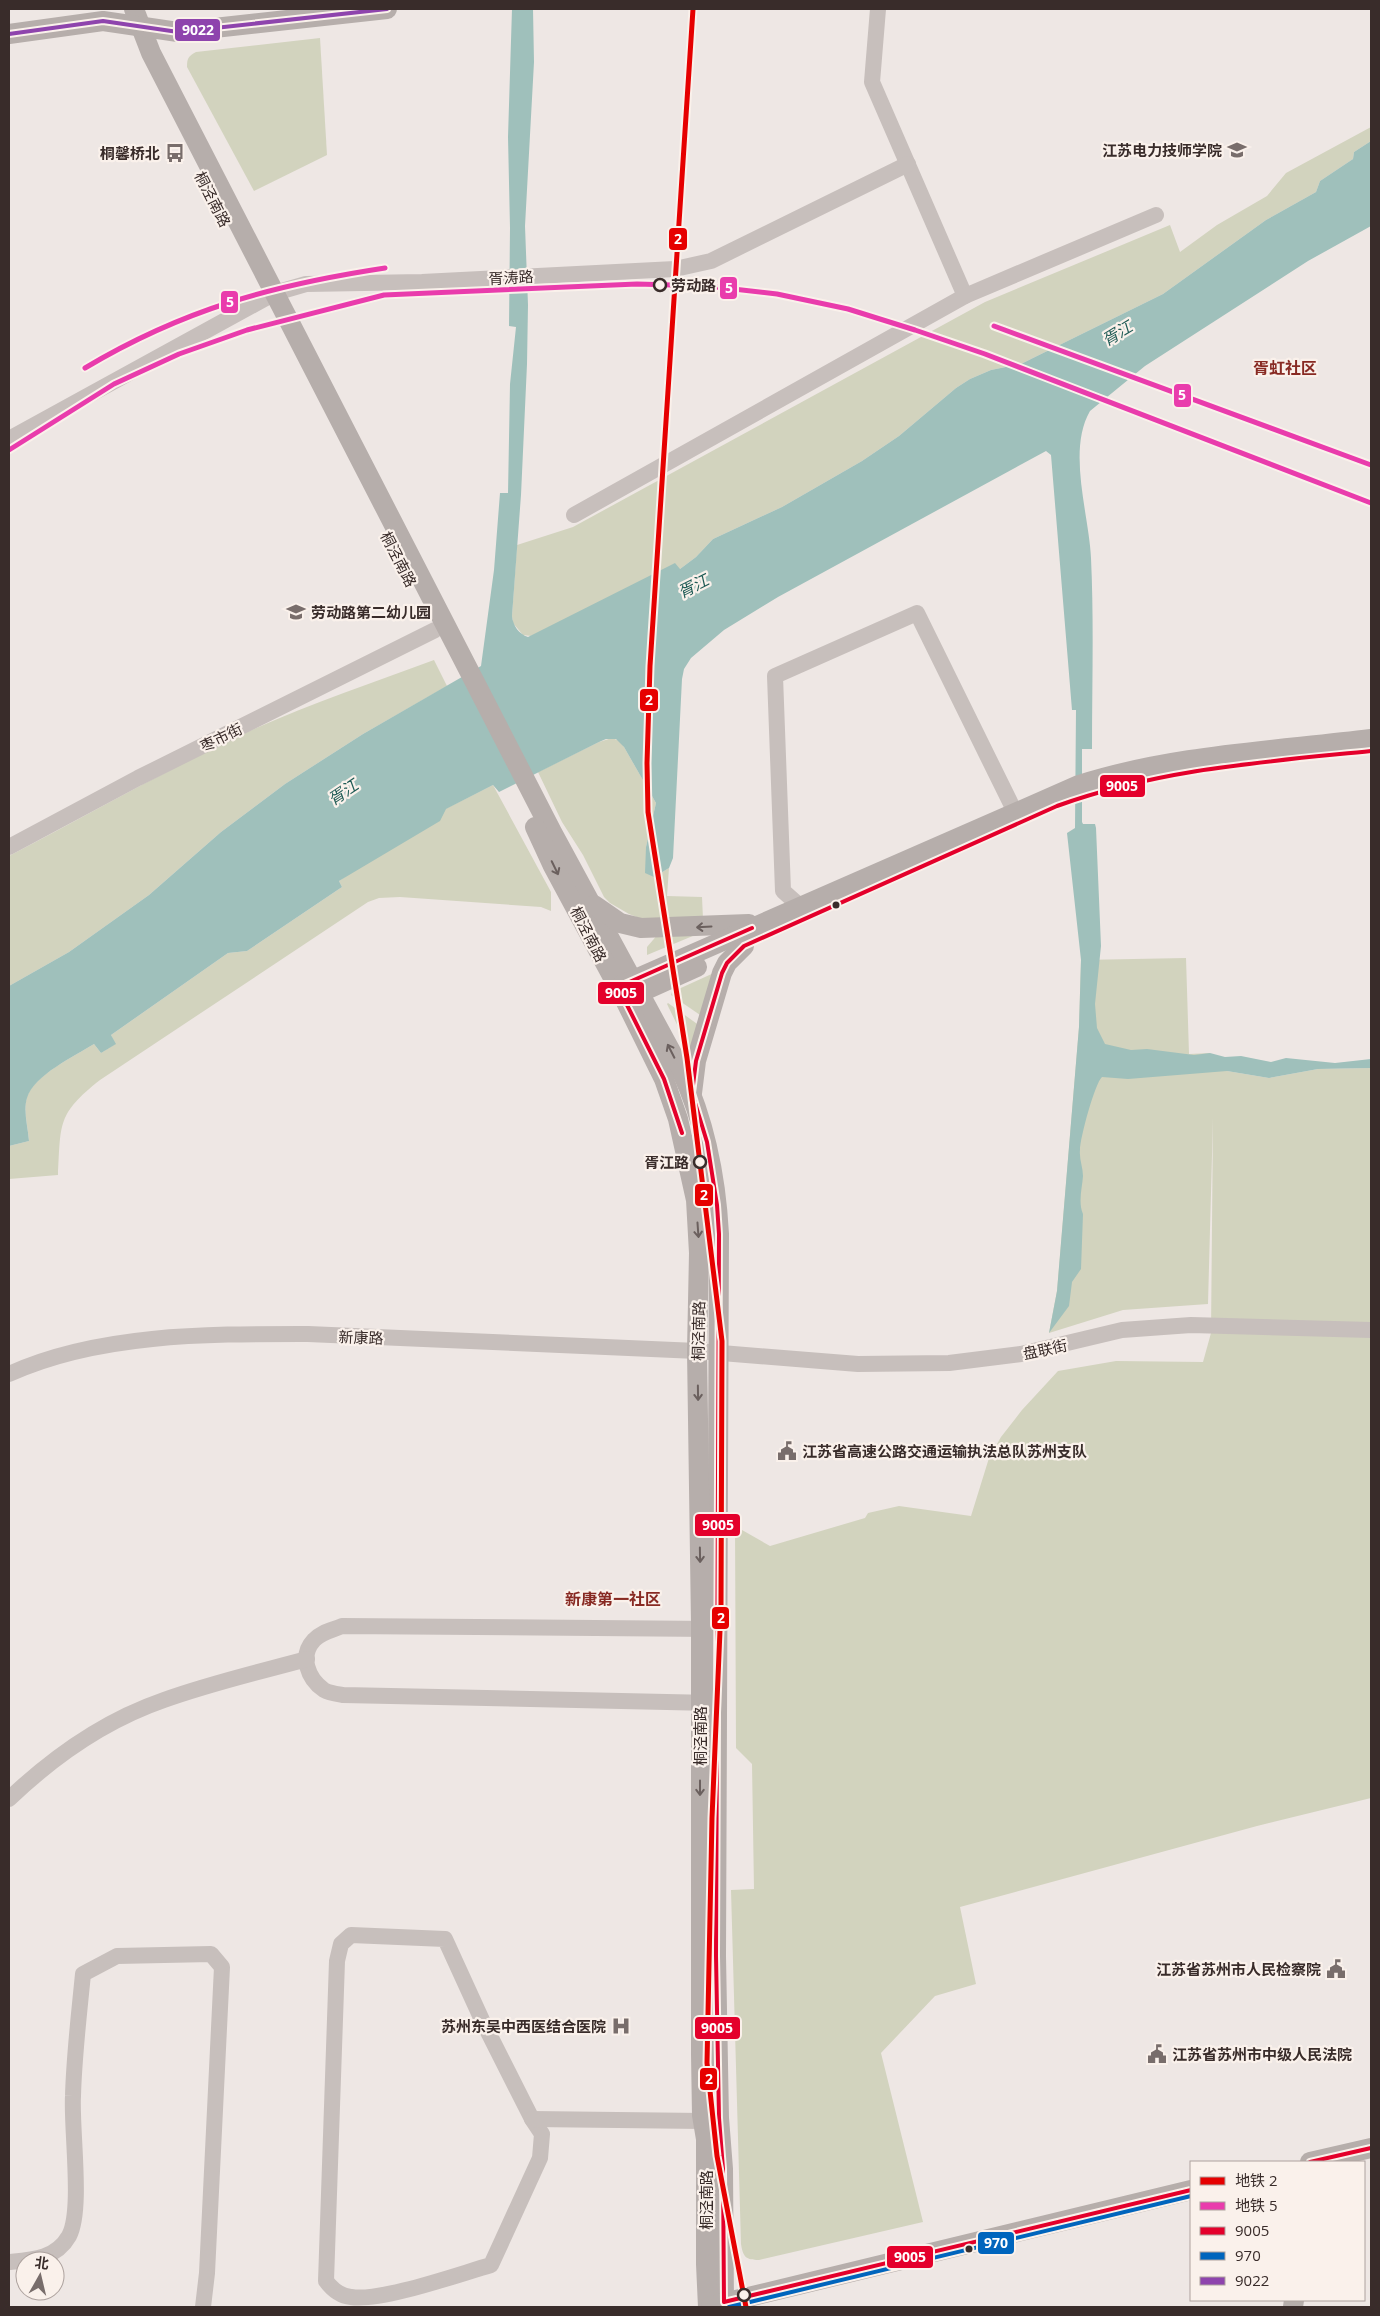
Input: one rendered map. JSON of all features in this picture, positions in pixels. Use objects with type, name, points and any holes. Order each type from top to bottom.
[{"type":"main road","points":[[9,21],[98,9],[130,16],[178,32],[387,9]]},
{"type":"main road","points":[[9,34],[101,22],[130,16],[170,20],[273,9]]},
{"type":"main road","name":"桐泾南路","points":[[130,16],[140,58],[270,296],[524,791],[593,904],[672,1100],[692,1178],[700,1253],[697,1351],[709,1629]]},
{"type":"main road","name":"桐泾南路","points":[[270,296],[435,630],[462,669]]},
{"type":"main road","points":[[1134,775],[1166,763],[1371,740]]},
{"type":"main road","points":[[629,990],[744,946],[1041,807],[1079,785],[1134,775],[1182,773],[1371,751]]},
{"type":"main road","name":"桐泾南路","points":[[524,791],[553,866],[692,1093],[707,1142],[717,1205],[718,1353],[709,1629],[703,2121],[706,2139],[706,2264],[714,2306]]},
{"type":"main road","points":[[629,990],[770,920],[1015,812],[1041,807]]},
{"type":"main road","points":[[593,904],[623,924],[645,929],[726,926],[770,920]]},
{"type":"main road","points":[[692,1093],[696,1061],[722,973],[727,963],[744,946]]},
{"type":"main road","name":"桐泾南路","points":[[708,1703],[719,2118],[723,2169],[714,2306]]},
{"type":"main road","points":[[1314,2161],[1371,2148]]},
{"type":"main road","points":[[714,2306],[1190,2190]]},
{"type":"main road","points":[[755,2307],[1190,2203]]},
{"type":"street","points":[[878,9],[872,82],[965,296]]},
{"type":"street","name":"胥涛路","points":[[9,439],[270,296],[306,284],[422,282],[675,269],[711,261],[908,164]]},
{"type":"street","points":[[574,515],[965,296],[1156,215]]},
{"type":"street","points":[[801,907],[783,891],[775,676],[917,613],[1015,812]]},
{"type":"street","name":"枣市街","points":[[9,847],[138,778],[435,630]]},
{"type":"street","name":"盘联街","points":[[718,1353],[858,1364],[949,1363],[1021,1354],[1122,1330],[1191,1325],[1371,1330]]},
{"type":"street","name":"新康路","points":[[9,1374],[64,1356],[131,1342],[254,1334],[308,1334],[718,1353]]},
{"type":"street","points":[[708,1703],[343,1695],[326,1691],[314,1681],[307,1669],[307,1659],[308,1648],[315,1639],[342,1626],[709,1629]]},
{"type":"street","points":[[9,1799],[68,1750],[116,1721],[164,1700],[307,1659]]},
{"type":"street","points":[[351,1935],[445,1939],[482,2020],[532,2119],[542,2134],[540,2158],[491,2265],[385,2301],[351,2297],[332,2290],[326,2281],[338,1960],[342,1944],[351,1935]]},
{"type":"street","points":[[9,2262],[42,2259],[57,2250],[69,2236],[75,2210],[72,2097],[82,1974],[117,1956],[211,1954],[222,1967],[207,2273],[203,2307]]},
{"type":"street","points":[[532,2119],[703,2121]]},
{"type":"green space","points":[[320,38],[327,155],[254,191],[187,67],[188,58],[196,52]]},
{"type":"green space","points":[[1371,127],[1371,141],[1354,152],[1353,159],[1320,181],[1316,192],[1266,220],[1163,294],[1021,364],[991,370],[970,379],[956,388],[899,436],[862,461],[782,507],[713,539],[696,557],[680,569],[531,636],[523,635],[513,623],[517,545],[573,527],[985,302],[1170,225],[1180,252],[1217,225],[1267,196],[1286,173]]},
{"type":"green space","points":[[434,660],[447,686],[363,734],[285,784],[221,832],[149,895],[69,952],[9,986],[9,856],[161,775],[254,729]]},
{"type":"green space","points":[[612,738],[620,741],[656,803],[646,847],[654,877],[669,868],[667,896],[702,897],[703,919],[639,918],[610,903],[604,897],[583,855],[562,822],[538,772],[599,742]]},
{"type":"green space","points":[[493,785],[551,892],[551,911],[541,907],[400,897],[379,898],[368,902],[100,1080],[86,1092],[69,1111],[64,1121],[61,1131],[58,1175],[9,1179],[9,1146],[29,1141],[26,1113],[27,1097],[31,1089],[46,1074],[94,1044],[101,1053],[115,1044],[111,1035],[228,953],[247,951],[342,887],[339,881],[445,809]]},
{"type":"green space","points":[[659,933],[700,933],[647,955],[647,947]]},
{"type":"green space","points":[[1186,958],[1189,1054],[1210,1053],[1213,1071],[1227,1071],[1269,1078],[1318,1069],[1371,1068],[1371,1798],[1257,1826],[960,1907],[976,1984],[935,1996],[881,2053],[923,2222],[759,2260],[751,2259],[744,2255],[741,2244],[731,1890],[754,1889],[752,1764],[736,1748],[735,1526],[770,1546],[865,1518],[868,1513],[899,1506],[971,1516],[989,1458],[1001,1437],[1022,1410],[1058,1371],[1116,1361],[1203,1362],[1211,1333],[1213,1118],[1208,1304],[1123,1310],[1049,1333],[1057,1291],[1079,1027],[1081,960]]},
{"type":"green space","points":[[716,972],[703,1017],[671,995],[672,992]]},
{"type":"green space","points":[[667,1004],[700,1026],[690,1051]]},
{"type":"water","name":"胥江","points":[[512,9],[533,9],[534,62],[525,226],[528,305],[527,364],[521,495],[512,616],[517,629],[528,637],[675,563],[680,569],[696,557],[713,539],[782,507],[862,461],[899,436],[956,388],[970,379],[991,370],[1021,364],[1163,294],[1266,220],[1316,192],[1320,181],[1353,159],[1354,152],[1371,141],[1371,226],[1308,261],[1145,366],[1090,411],[1083,427],[1080,463],[1091,558],[1093,630],[1092,749],[1082,749],[1082,822],[1083,824],[1095,824],[1096,828],[1101,946],[1095,1004],[1097,1028],[1105,1044],[1131,1050],[1147,1049],[1194,1055],[1210,1053],[1225,1057],[1241,1056],[1271,1062],[1286,1058],[1335,1063],[1371,1059],[1371,1068],[1318,1069],[1269,1078],[1227,1071],[1128,1079],[1102,1077],[1092,1100],[1081,1144],[1080,1157],[1083,1176],[1081,1200],[1083,1214],[1081,1269],[1072,1282],[1069,1306],[1049,1333],[1057,1291],[1079,1027],[1081,960],[1067,833],[1075,828],[1076,710],[1072,710],[1051,455],[1046,451],[778,597],[724,630],[691,658],[684,669],[682,679],[673,858],[669,868],[654,877],[645,873],[646,847],[656,803],[624,747],[616,739],[606,739],[599,742],[499,792],[493,785],[446,809],[440,821],[339,881],[342,887],[247,951],[228,953],[111,1035],[116,1044],[101,1053],[94,1044],[46,1074],[31,1090],[27,1098],[26,1114],[29,1141],[9,1146],[9,986],[69,952],[149,895],[221,832],[285,784],[363,734],[481,666],[494,570],[500,493],[508,493],[510,384],[516,327],[509,326],[510,228],[508,137]]},
{"type":"metro line","name":"2","points":[[693,9],[650,666],[647,763],[648,812],[687,1058],[722,1341],[721,1607],[712,1818],[707,2063],[717,2156],[746,2307]]},
{"type":"metro line","name":"5","points":[[85,368],[122,347],[158,330],[230,302],[305,282],[385,268]]},
{"type":"metro line","name":"5","points":[[9,450],[114,384],[179,354],[247,330],[384,295],[637,284],[707,286],[777,294],[848,309],[915,330],[985,354],[1371,503]]},
{"type":"metro line","name":"5","points":[[994,326],[1371,465]]},
{"type":"transit line","name":"9022","points":[[9,34],[103,21],[178,32],[387,9]]},
{"type":"transit line","name":"9005","points":[[1190,2190],[724,2302],[723,2169],[719,2118],[716,1956],[719,1234],[717,1205],[707,1142],[692,1093],[696,1061],[722,973],[727,963],[744,946],[1057,806],[1096,793],[1173,775],[1251,763],[1371,751]]},
{"type":"transit line","name":"9005","points":[[682,1133],[664,1079],[618,987],[752,928]]},
{"type":"transit line","name":"9005","points":[[1314,2161],[1371,2148]]},
{"type":"transit line","name":"970","points":[[729,2307],[1190,2196]]},
{"type":"place","name":"江苏电力技师学院","points":[[1237,150]]},
{"type":"place","name":"桐馨桥北","points":[[175,153]]},
{"type":"place","name":"劳动路","points":[[660,285]]},
{"type":"place","name":"劳动路第二幼儿园","points":[[296,612]]},
{"type":"place","name":"胥江路","points":[[700,1162]]},
{"type":"place","name":"江苏省高速公路交通运输执法总队苏州支队","points":[[787,1451]]},
{"type":"place","name":"江苏省苏州市人民检察院","points":[[1336,1969]]},
{"type":"place","name":"苏州东吴中西医结合医院","points":[[621,2026]]},
{"type":"place","name":"江苏省苏州市中级人民法院","points":[[1157,2054]]},
{"type":"district","name":"胥虹社区","points":[[1285,368]]},
{"type":"district","name":"新康第一社区","points":[[613,1599]]}]
